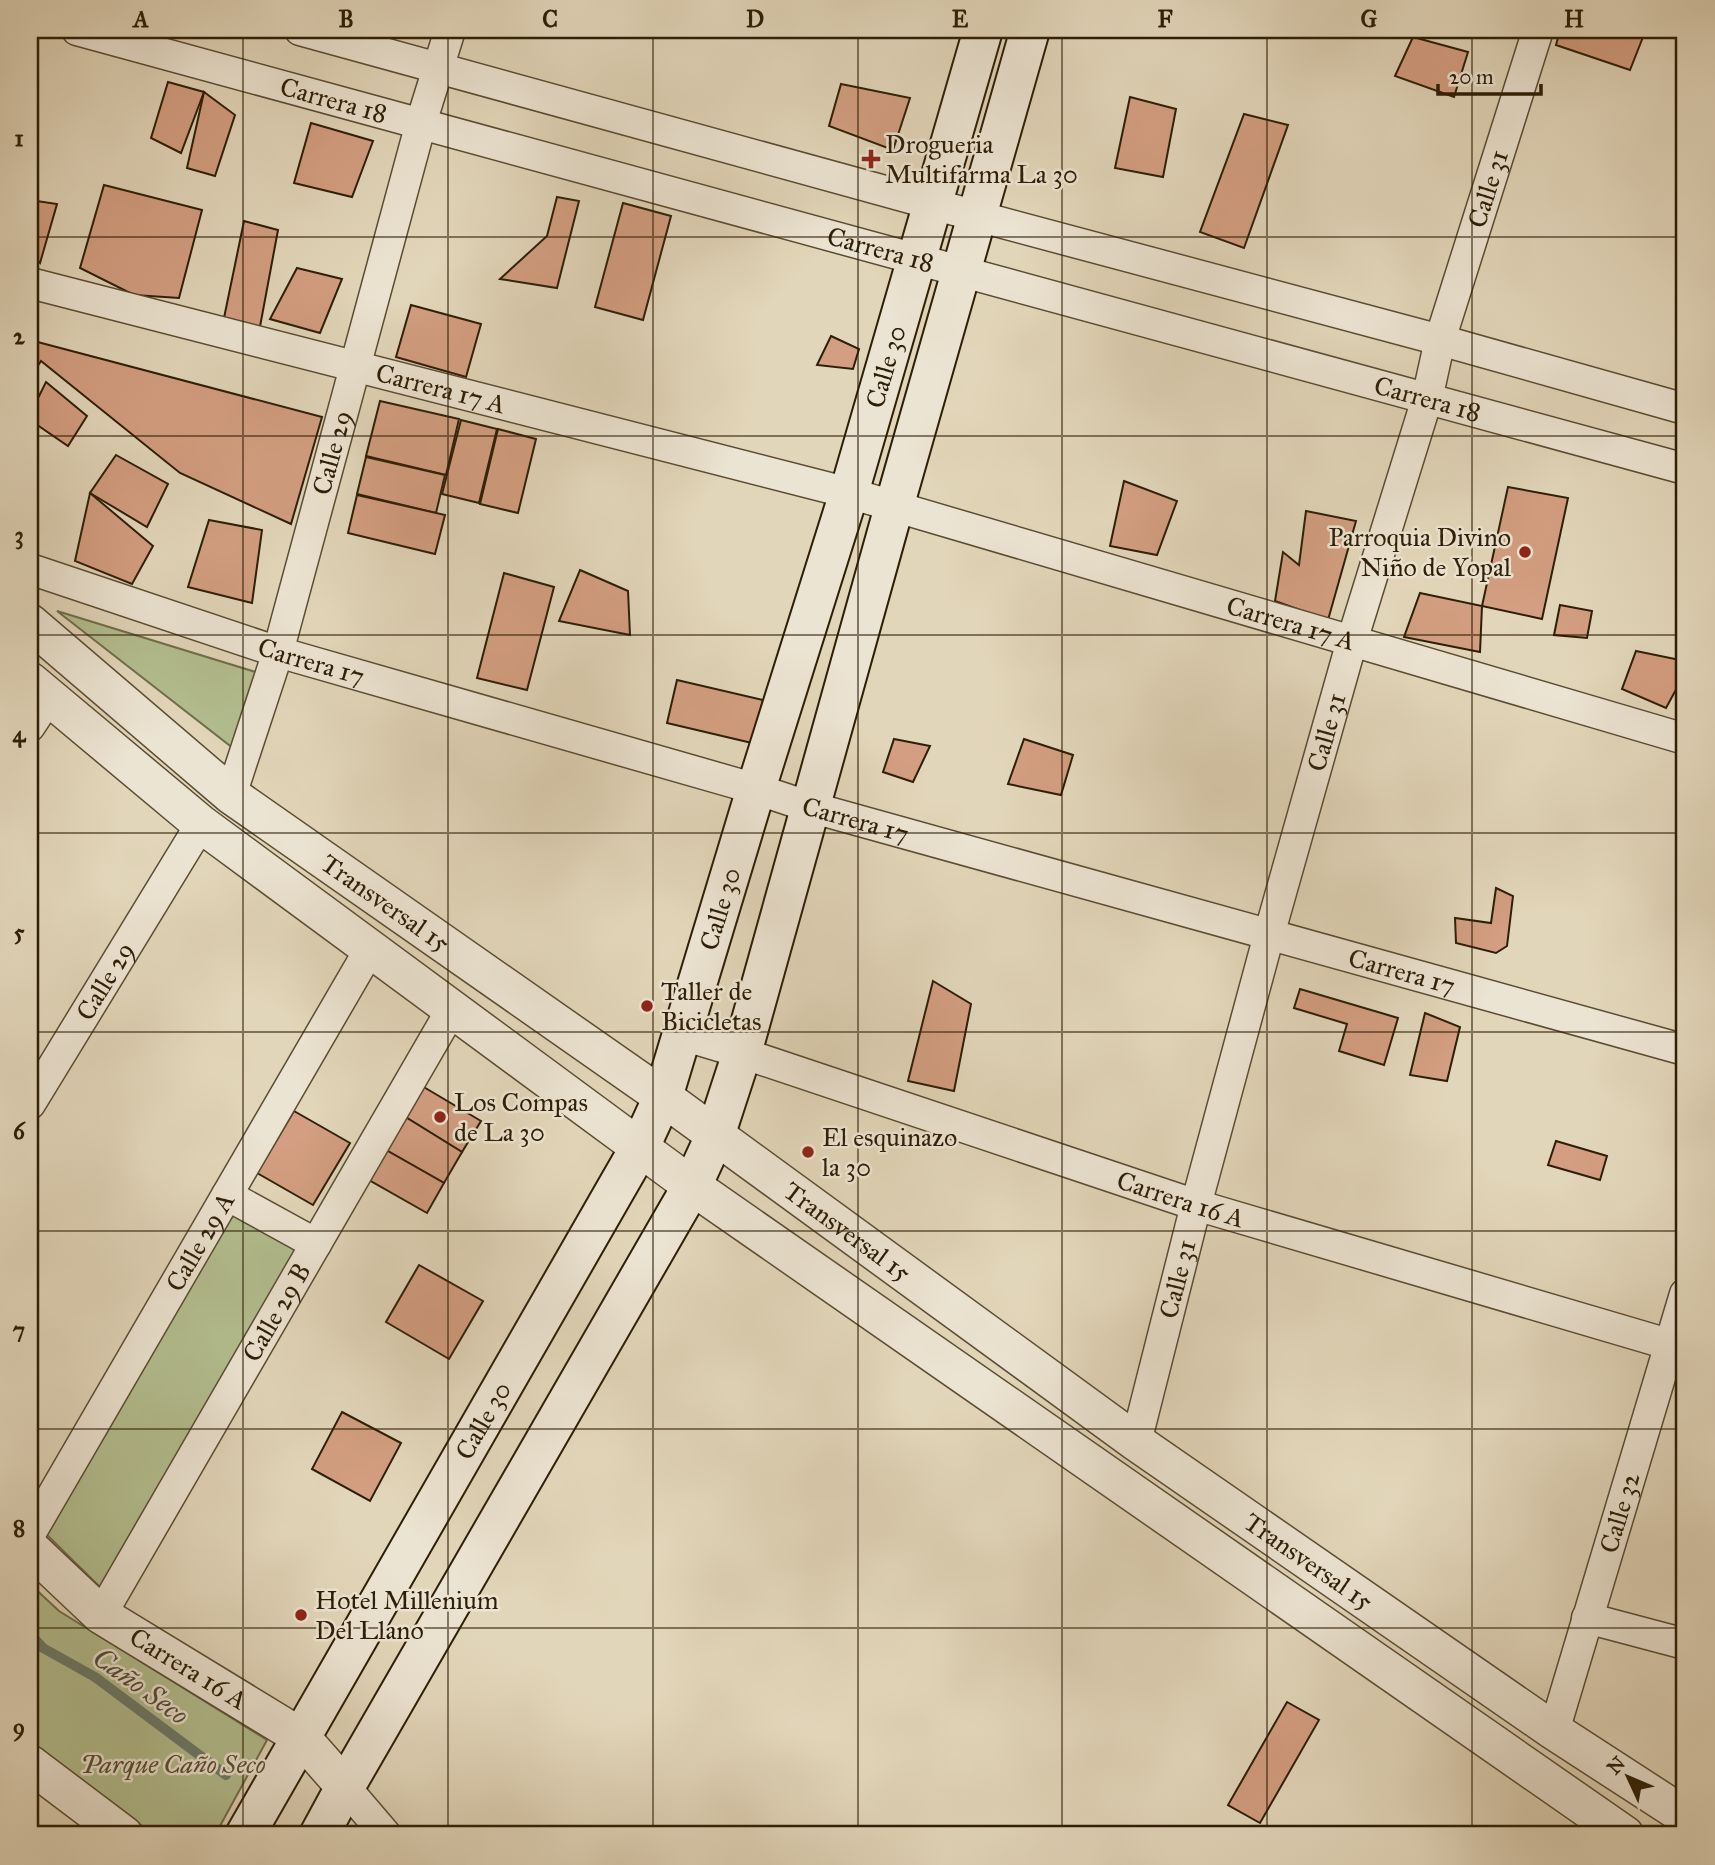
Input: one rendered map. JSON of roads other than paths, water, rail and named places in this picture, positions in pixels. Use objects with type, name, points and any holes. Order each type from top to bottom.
[{"type":"main road","name":"Calle 30","points":[[245,1835],[640,1147],[663,1097],[849,493],[983,30]]},
{"type":"main road","name":"Calle 30","points":[[319,1835],[692,1186],[715,1136],[742,1053],[1030,30]]},
{"type":"street","name":"Carrera 18","points":[[77,30],[1685,469]]},
{"type":"street","points":[[300,30],[1440,340],[1685,410]]},
{"type":"street","name":"Calle 29","points":[[232,795],[278,652],[421,123],[450,30]]},
{"type":"street","name":"Calle 31","points":[[1136,1442],[1269,935],[1352,642],[1427,399],[1440,340],[1538,30]]},
{"type":"street","name":"Carrera 17 A","points":[[30,283],[849,493],[1685,739]]},
{"type":"street","name":"Carrera 17","points":[[30,569],[278,652],[756,789],[810,807],[1685,1050]]},
{"type":"street","name":"Transversal 15","points":[[30,623],[232,795],[663,1097],[1136,1442],[1554,1731],[1685,1816]]},
{"type":"street","name":"Transversal 15","points":[[36,701],[692,1186],[1625,1835]]},
{"type":"street","name":"Calle 29","points":[[30,1104],[201,824]]},
{"type":"street","name":"Calle 29 A","points":[[30,1534],[370,949]]},
{"type":"street","name":"Calle 29 B","points":[[101,1615],[452,1009]]},
{"type":"street","name":"Carrera 16 A","points":[[682,1035],[1196,1206],[1678,1347]]},
{"type":"street","points":[[227,1195],[316,1244]]},
{"type":"street","name":"Calle 32","points":[[1554,1731],[1587,1618],[1678,1347],[1685,1294]]},
{"type":"street","name":"Carrera 16 A","points":[[30,1548],[101,1615],[302,1737],[345,1787]]},
{"type":"street","points":[[1587,1618],[1685,1644]]},
{"type":"street","points":[[30,1764],[124,1835]]},
{"type":"street","points":[[345,1787],[386,1835]]},
{"type":"waterway","name":"Caño Seco","points":[[30,1634],[43,1648],[95,1677],[226,1775]]},
{"type":"place","name":"Drogueria Multifarma La 30","points":[[871,159]]},
{"type":"place","name":"Parroquia Divino Niño de Yopal","points":[[1525,552]]},
{"type":"place","name":"Taller de Bicicletas","points":[[647,1006]]},
{"type":"place","name":"Los Compas de La 30","points":[[440,1117]]},
{"type":"place","name":"El esquinazo la 30","points":[[808,1152]]},
{"type":"place","name":"Hotel Millenium Del Llano","points":[[301,1615]]},
{"type":"park label","name":"Parque Caño Seco","points":[[173,1764]]}]
